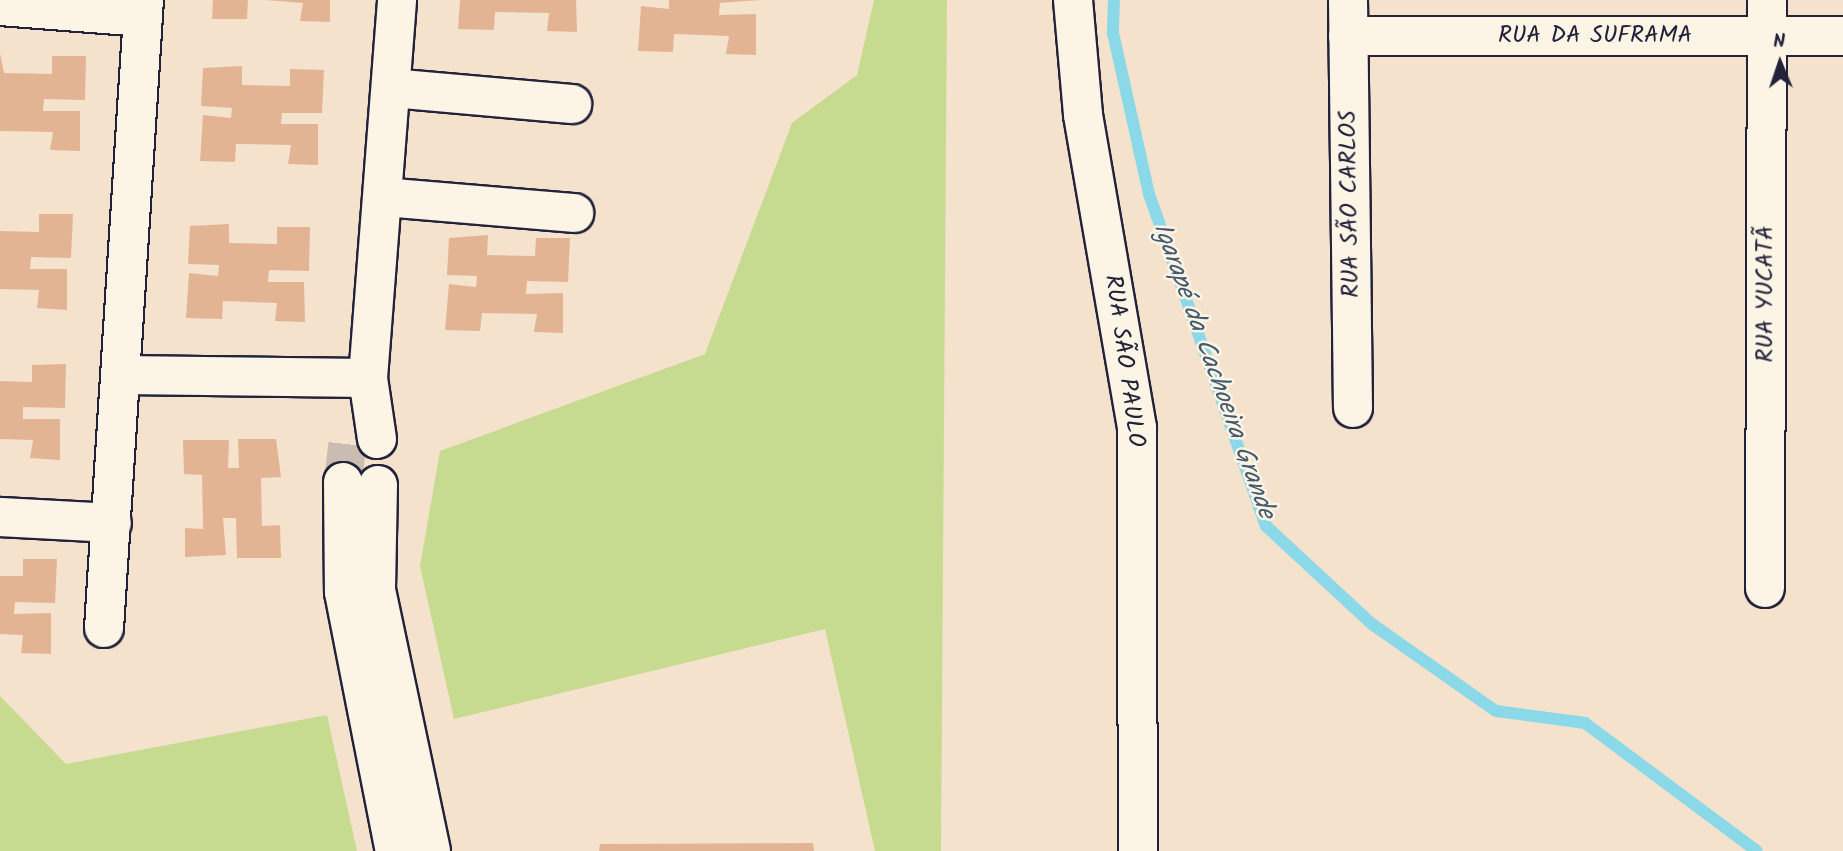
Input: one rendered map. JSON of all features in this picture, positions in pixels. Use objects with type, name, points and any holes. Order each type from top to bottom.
[{"type":"street","points":[[122,375],[366,417],[393,88],[397,0]]},
{"type":"street","name":"RUA SÃO PAULO","points":[[1073,0],[1083,115],[1137,428],[1138,851]]},
{"type":"street","points":[[0,6],[143,8],[104,628]]},
{"type":"street","name":"RUA DA SUFRAMA","points":[[1348,18],[1767,18],[1843,36]]},
{"type":"street","name":"RUA SÃO CARLOS","points":[[1348,18],[1353,408]]},
{"type":"street","name":"RUA YUCATÃ","points":[[1766,588],[1767,18]]},
{"type":"street","points":[[393,88],[572,104]]},
{"type":"street","points":[[383,197],[574,213]]},
{"type":"street","points":[[360,483],[360,591],[395,851]]},
{"type":"street","points":[[0,517],[112,523]]},
{"type":"street","points":[[360,591],[430,851]]},
{"type":"green space","points":[[874,0],[947,0],[941,851],[875,851],[825,629],[454,719],[420,566],[440,451],[705,354],[792,123],[857,75]]},
{"type":"green space","points":[[0,696],[66,764],[327,715],[357,851],[0,851]]},
{"type":"building","points":[[213,0],[248,0],[247,19],[212,19]]},
{"type":"building","points":[[265,0],[330,0],[330,22],[300,21],[303,3]]},
{"type":"building","points":[[460,0],[576,0],[577,32],[547,31],[549,13],[495,12],[494,30],[458,29]]},
{"type":"building","points":[[669,0],[760,0],[720,3],[719,15],[756,14],[756,55],[726,54],[729,36],[674,34],[673,52],[638,51],[641,6],[669,9]]},
{"type":"building","points":[[0,53],[4,73],[52,74],[52,56],[86,56],[85,100],[44,99],[43,111],[80,111],[80,151],[50,150],[53,132],[0,131]]},
{"type":"building","points":[[242,66],[242,85],[290,86],[290,69],[324,70],[322,113],[282,113],[281,124],[318,124],[318,165],[288,164],[291,145],[236,144],[235,162],[200,161],[203,115],[231,118],[232,108],[201,106],[203,68]]},
{"type":"building","points":[[39,214],[73,214],[71,258],[31,257],[30,269],[67,269],[67,310],[37,308],[39,290],[0,289],[0,231],[39,232]]},
{"type":"building","points":[[229,224],[229,243],[277,244],[277,227],[310,227],[309,271],[269,270],[268,282],[304,282],[305,322],[275,321],[277,303],[223,301],[222,319],[186,318],[189,273],[218,276],[219,265],[188,264],[190,226]]},
{"type":"building","points":[[488,235],[487,255],[535,256],[536,238],[570,238],[568,282],[527,281],[526,294],[563,293],[563,333],[534,332],[537,314],[482,313],[480,331],[445,330],[449,284],[476,287],[477,276],[447,275],[449,238]]},
{"type":"building","points":[[66,364],[65,408],[23,407],[23,419],[60,419],[60,460],[30,458],[33,440],[0,439],[0,381],[32,382],[32,365]]},
{"type":"building","points":[[238,439],[276,439],[281,477],[261,478],[262,526],[280,525],[281,558],[237,558],[236,518],[223,518],[226,555],[185,557],[185,528],[203,529],[202,475],[184,474],[183,440],[229,440],[228,468],[239,468]]},
{"type":"building","points":[[23,559],[57,559],[55,603],[15,602],[14,614],[51,613],[51,654],[21,653],[23,635],[0,634],[0,576],[23,576]]},
{"type":"building","points":[[813,843],[814,851],[599,851],[600,844]]},
{"type":"waterway","name":"Igarapé da Cachoeira Grande","points":[[1114,0],[1113,33],[1149,194],[1266,526],[1372,624],[1496,711],[1585,723],[1757,851]]},
{"type":"tunnel","points":[[343,482],[348,439]]}]
